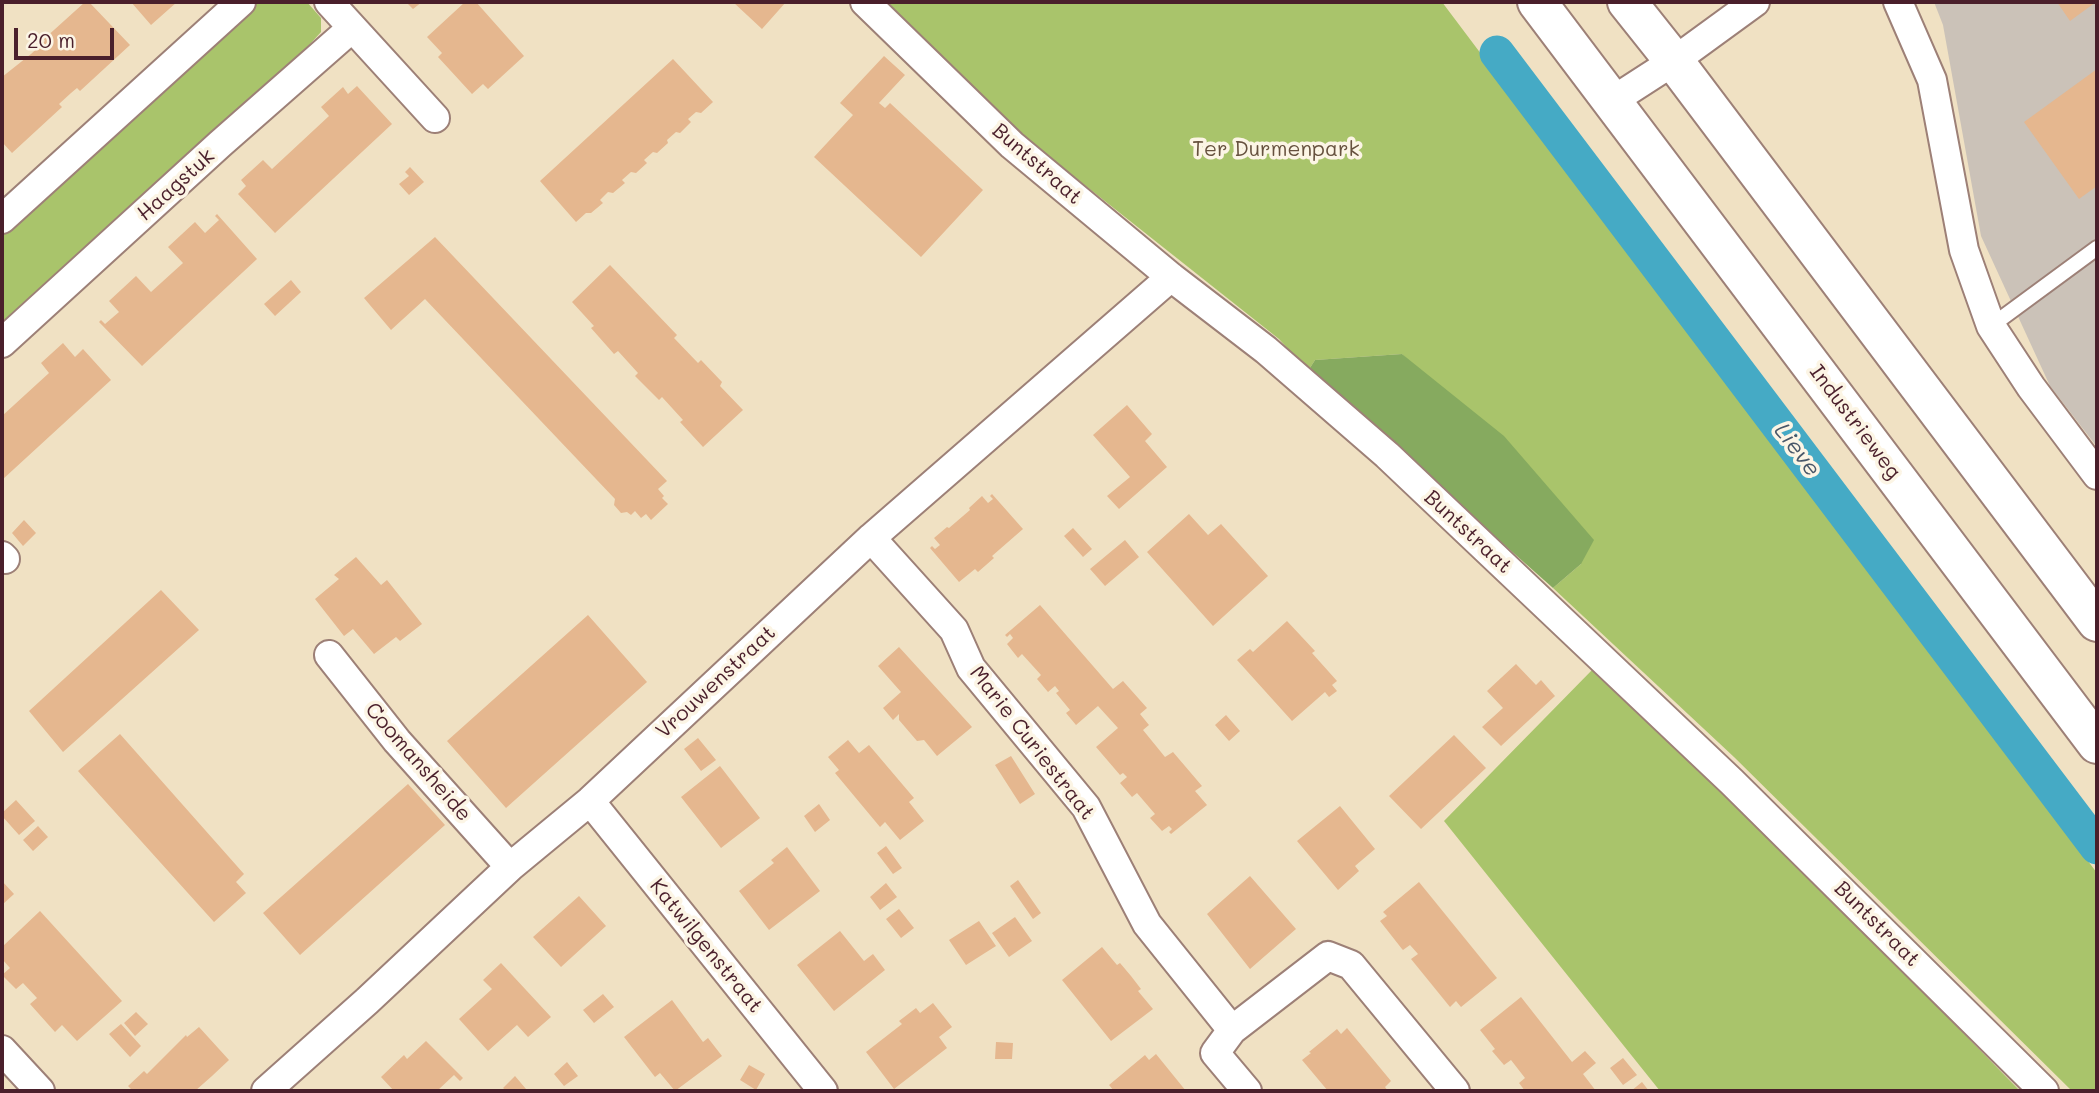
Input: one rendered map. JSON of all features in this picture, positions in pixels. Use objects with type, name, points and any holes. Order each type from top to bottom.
[{"type":"highway","name":"Industrieweg","points":[[1537,2],[2097,744]]},
{"type":"highway","points":[[1627,2],[2097,622]]},
{"type":"street","points":[[2,219],[241,2]]},
{"type":"street","points":[[329,2],[435,118]]},
{"type":"street","name":"Buntstraat","points":[[864,2],[1012,145],[1171,277],[1266,350],[1387,455],[1742,792],[2044,1091]]},
{"type":"street","points":[[1612,101],[1674,61],[1755,2]]},
{"type":"street","points":[[1898,2],[1932,80],[1964,250],[1992,326],[2031,387],[2097,475]]},
{"type":"street","name":"Haagstuk","points":[[2,343],[352,28]]},
{"type":"street","name":"Vrouwenstraat","points":[[266,1091],[510,867],[590,801],[871,538],[1171,277]]},
{"type":"street","name":"Marie Curiestraat","points":[[871,538],[954,630],[971,668],[1086,807],[1147,924],[1232,1030]]},
{"type":"street","name":"Coomansheide","points":[[329,655],[397,741],[510,867]]},
{"type":"street","name":"Katwilgenstraat","points":[[590,801],[823,1091]]},
{"type":"street","points":[[1247,1091],[1215,1053],[1232,1030],[1328,957],[1351,965],[1455,1091]]},
{"type":"street","points":[[2,1050],[40,1091]]},
{"type":"lane","points":[[1992,326],[2097,248]]},
{"type":"shaded area","points":[[1934,2],[2097,2],[2097,447],[2050,386],[1981,236],[1943,25]]},
{"type":"green space","points":[[254,2],[307,2],[321,18],[321,32],[281,76],[2,329],[2,232]]},
{"type":"green space","name":"Ter Durmenpark","points":[[881,2],[1442,2],[2097,873],[2097,1091],[2072,1091],[1734,757],[1553,588],[1581,564],[1402,354],[1315,360],[1308,371],[1279,339],[1024,137]]},
{"type":"green space","points":[[1402,354],[1504,436],[1594,540],[1581,564],[1553,588],[1308,371],[1315,360]]},
{"type":"green space","points":[[1593,669],[1828,895],[2020,1091],[1660,1091],[1444,821]]},
{"type":"building","points":[[85,2],[89,2],[130,45],[80,91],[77,88],[71,93],[59,104],[62,107],[12,153],[2,142],[2,77],[31,54]]},
{"type":"building","points":[[131,2],[177,2],[151,25]]},
{"type":"building","points":[[406,2],[422,2],[413,9]]},
{"type":"building","points":[[465,2],[476,2],[524,56],[488,89],[483,84],[472,94],[438,57],[442,53],[427,37]]},
{"type":"building","points":[[733,2],[786,2],[762,29]]},
{"type":"building","points":[[2057,2],[2096,2],[2070,21]]},
{"type":"building","points":[[884,56],[905,75],[879,103],[885,108],[890,103],[983,190],[921,257],[814,157],[853,115],[840,103]]},
{"type":"building","points":[[673,59],[713,102],[701,113],[696,112],[688,119],[691,122],[680,133],[676,132],[657,153],[653,152],[644,160],[647,163],[636,173],[631,172],[622,180],[625,183],[613,193],[608,192],[600,200],[603,203],[576,222],[540,181]]},
{"type":"building","points":[[2097,69],[2097,186],[2079,199],[2024,122]]},
{"type":"building","points":[[357,86],[392,124],[275,233],[238,194],[246,186],[241,180],[263,160],[272,169],[329,116],[321,107],[343,87],[348,94]]},
{"type":"building","points":[[410,167],[424,182],[409,195],[399,184],[409,176],[405,172]]},
{"type":"building","points":[[217,214],[257,259],[142,366],[99,322],[101,320],[105,324],[119,312],[109,301],[136,276],[151,292],[183,263],[168,247],[195,222],[205,233],[219,220],[215,216]]},
{"type":"building","points":[[435,237],[667,481],[658,489],[668,504],[651,520],[646,514],[641,518],[635,511],[631,515],[627,512],[621,513],[614,505],[615,499],[425,299],[391,330],[364,298]]},
{"type":"building","points":[[610,265],[677,335],[674,338],[698,363],[701,360],[722,382],[720,386],[743,410],[703,447],[662,397],[659,400],[635,376],[638,373],[618,351],[614,354],[572,302]]},
{"type":"building","points":[[291,280],[301,292],[275,316],[264,304]]},
{"type":"building","points":[[63,343],[75,357],[83,349],[111,380],[2,480],[2,416],[49,373],[41,363]]},
{"type":"building","points":[[1127,405],[1152,434],[1145,441],[1167,467],[1119,509],[1107,496],[1130,477],[1093,435]]},
{"type":"building","points":[[992,494],[1023,529],[978,572],[975,569],[959,582],[930,548],[932,546],[935,549],[940,545],[934,538],[970,510],[982,496],[988,503],[993,499],[990,496]]},
{"type":"building","points":[[1189,514],[1208,535],[1221,524],[1268,576],[1213,626],[1147,552]]},
{"type":"building","points":[[24,520],[36,533],[23,546],[12,533]]},
{"type":"building","points":[[1073,528],[1092,549],[1083,557],[1064,536]]},
{"type":"building","points":[[1125,540],[1139,557],[1105,586],[1090,569]]},
{"type":"building","points":[[356,557],[381,585],[387,580],[422,624],[400,641],[396,637],[374,654],[353,629],[344,636],[315,599],[339,579],[334,575]]},
{"type":"building","points":[[161,590],[199,630],[63,752],[29,711]]},
{"type":"building","points":[[1040,605],[1113,689],[1123,681],[1147,708],[1140,714],[1149,725],[1143,730],[1165,757],[1173,752],[1202,786],[1195,791],[1207,805],[1171,834],[1169,832],[1172,829],[1169,826],[1162,831],[1150,818],[1155,814],[1137,793],[1132,797],[1120,783],[1127,777],[1123,773],[1120,775],[1096,747],[1118,728],[1098,706],[1076,725],[1066,713],[1070,710],[1056,693],[1059,691],[1055,686],[1048,692],[1037,679],[1041,675],[1022,654],[1018,658],[1007,644],[1013,638],[1010,634],[1007,637],[1005,635]]},
{"type":"building","points":[[588,615],[647,682],[506,808],[447,741]]},
{"type":"building","points":[[1287,621],[1315,651],[1312,653],[1337,681],[1332,685],[1337,691],[1329,697],[1325,692],[1292,721],[1237,660],[1250,649],[1253,652]]},
{"type":"building","points":[[899,647],[972,727],[937,756],[924,740],[917,741],[899,720],[899,714],[893,720],[883,708],[901,692],[878,666]]},
{"type":"building","points":[[1516,664],[1536,685],[1541,680],[1555,696],[1501,746],[1482,727],[1503,708],[1487,691]]},
{"type":"building","points":[[1226,715],[1240,731],[1229,741],[1215,725]]},
{"type":"building","points":[[120,734],[244,874],[236,882],[246,893],[214,922],[78,771]]},
{"type":"building","points":[[1454,735],[1486,768],[1421,829],[1389,796]]},
{"type":"building","points":[[698,738],[716,760],[701,771],[684,749]]},
{"type":"building","points":[[848,740],[859,753],[869,745],[914,798],[909,802],[924,821],[900,840],[885,822],[880,827],[835,773],[839,770],[828,757]]},
{"type":"building","points":[[1011,756],[1035,794],[1020,804],[995,765]]},
{"type":"building","points":[[720,766],[760,818],[721,848],[681,797]]},
{"type":"building","points":[[408,784],[445,825],[300,955],[263,913]]},
{"type":"building","points":[[16,800],[35,821],[19,835],[2,816]]},
{"type":"building","points":[[819,804],[830,820],[815,832],[804,816]]},
{"type":"building","points":[[1340,806],[1375,849],[1355,866],[1359,871],[1338,890],[1297,841]]},
{"type":"building","points":[[38,826],[48,837],[33,851],[23,840]]},
{"type":"building","points":[[886,846],[902,868],[893,874],[877,853]]},
{"type":"building","points":[[787,847],[820,891],[769,930],[739,891],[774,863],[771,860]]},
{"type":"building","points":[[1250,876],[1296,929],[1250,969],[1207,914]]},
{"type":"building","points":[[1018,880],[1041,913],[1033,919],[1010,886]]},
{"type":"building","points":[[2,881],[14,894],[2,905]]},
{"type":"building","points":[[1419,882],[1497,978],[1461,1007],[1456,1001],[1450,1007],[1411,959],[1418,954],[1410,945],[1403,950],[1380,921],[1387,916],[1383,912]]},
{"type":"building","points":[[886,883],[897,897],[880,910],[870,897]]},
{"type":"building","points":[[579,896],[606,926],[561,967],[533,937]]},
{"type":"building","points":[[899,909],[914,928],[901,938],[886,919]]},
{"type":"building","points":[[40,911],[122,1001],[77,1041],[62,1025],[55,1032],[30,1004],[37,998],[23,983],[16,989],[2,975],[10,968],[2,959],[2,947]]},
{"type":"building","points":[[1015,917],[1032,941],[1009,957],[992,933]]},
{"type":"building","points":[[979,921],[996,946],[966,965],[949,940]]},
{"type":"building","points":[[840,931],[864,961],[873,954],[885,970],[834,1011],[797,965]]},
{"type":"building","points":[[1102,947],[1117,965],[1120,963],[1131,976],[1141,989],[1138,991],[1153,1009],[1111,1041],[1062,980]]},
{"type":"building","points":[[501,963],[551,1017],[528,1037],[517,1025],[488,1051],[459,1019],[492,989],[483,980]]},
{"type":"building","points":[[603,994],[614,1007],[594,1023],[583,1010]]},
{"type":"building","points":[[1521,997],[1572,1062],[1585,1051],[1596,1063],[1583,1074],[1596,1091],[1525,1091],[1519,1083],[1525,1078],[1511,1060],[1504,1065],[1492,1051],[1495,1049],[1480,1030]]},
{"type":"building","points":[[672,1000],[703,1042],[708,1038],[722,1056],[675,1091],[660,1073],[655,1077],[624,1037]]},
{"type":"building","points":[[933,1003],[952,1027],[939,1037],[947,1048],[894,1089],[866,1052],[902,1024],[899,1021],[916,1008],[920,1013]]},
{"type":"building","points":[[136,1012],[148,1024],[135,1036],[124,1023]]},
{"type":"building","points":[[121,1024],[141,1046],[130,1057],[109,1034]]},
{"type":"building","points":[[199,1027],[229,1060],[212,1076],[195,1091],[128,1091],[131,1089],[128,1086],[144,1071],[147,1074],[186,1035],[187,1037]]},
{"type":"building","points":[[1347,1028],[1391,1081],[1385,1087],[1388,1091],[1328,1091],[1302,1060],[1337,1029],[1341,1034]]},
{"type":"building","points":[[426,1041],[463,1078],[460,1081],[454,1075],[437,1091],[394,1091],[381,1077],[404,1055],[407,1059]]},
{"type":"building","points":[[996,1042],[1013,1043],[1012,1059],[995,1059]]},
{"type":"building","points":[[1156,1054],[1186,1091],[1114,1091],[1109,1085],[1145,1055],[1149,1060]]},
{"type":"building","points":[[1623,1058],[1637,1075],[1623,1085],[1610,1068]]},
{"type":"building","points":[[567,1062],[578,1076],[564,1086],[554,1074]]},
{"type":"building","points":[[749,1065],[765,1074],[756,1090],[740,1080]]},
{"type":"building","points":[[515,1076],[526,1089],[524,1091],[507,1091],[503,1088]]},
{"type":"building","points":[[1642,1082],[1649,1091],[1631,1091]]},
{"type":"waterway","name":"Lieve","points":[[1497,53],[2097,847]]}]
